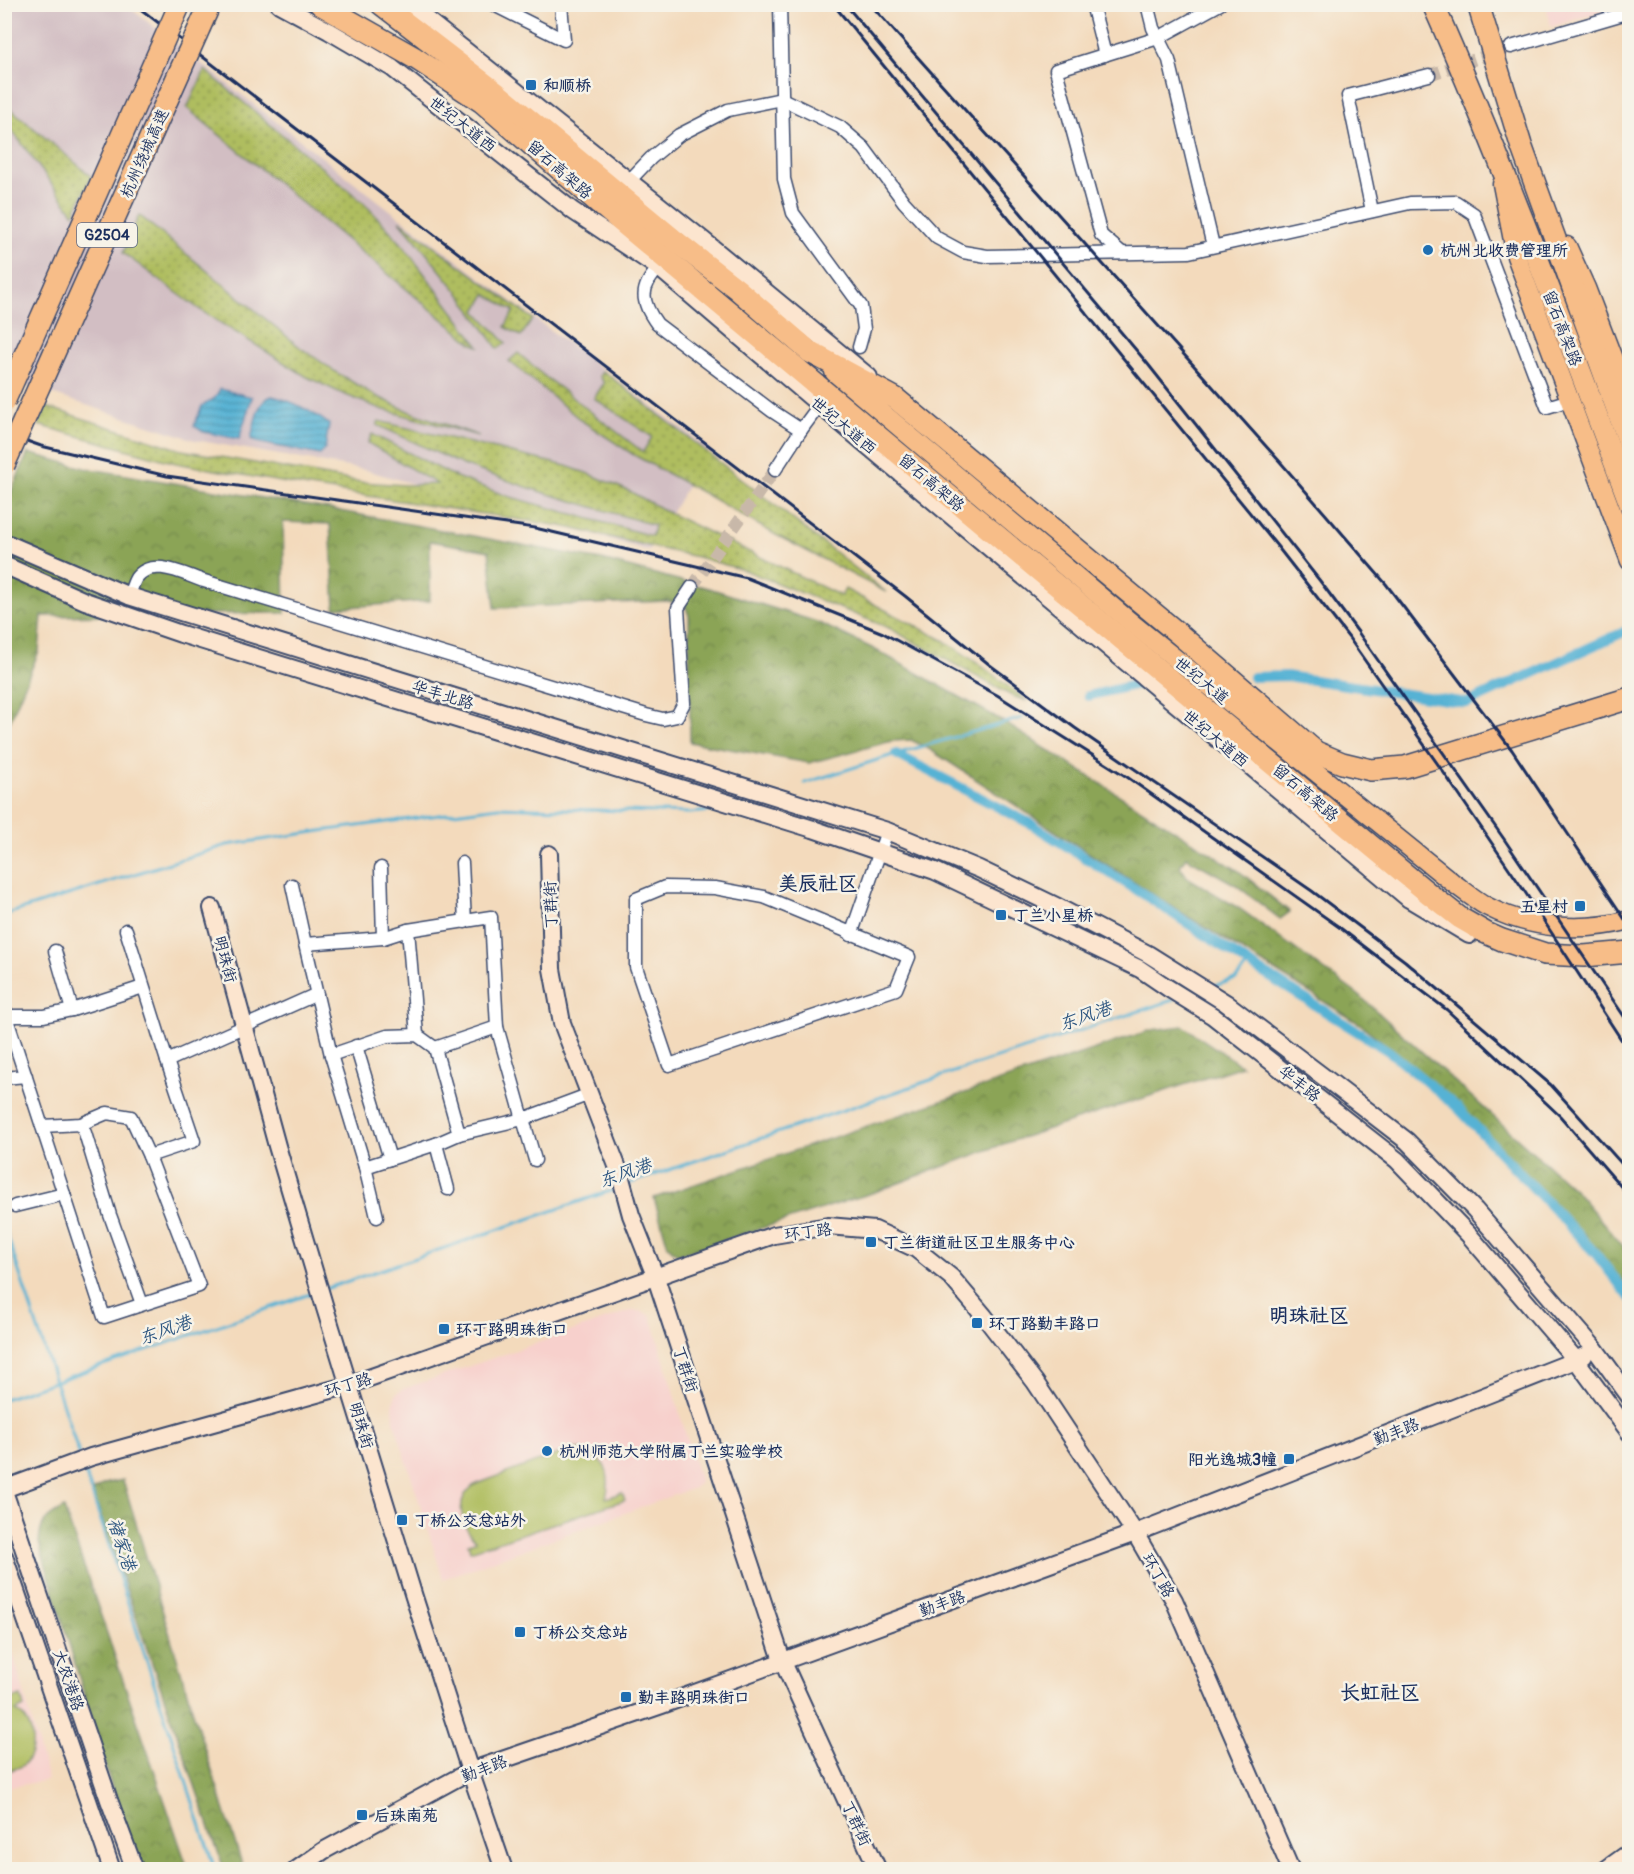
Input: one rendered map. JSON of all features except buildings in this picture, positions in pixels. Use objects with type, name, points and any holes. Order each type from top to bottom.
[{"type":"highway","name":"杭州绕城高速","points":[[4,402],[180,4]]},
{"type":"highway","name":"杭州绕城高速","points":[[4,465],[210,4]]},
{"type":"highway","name":"留石高架路","points":[[320,4],[415,58],[482,102],[800,372],[1460,918],[1502,940],[1545,954],[1584,956],[1629,952]]},
{"type":"highway","name":"留石高架路","points":[[381,4],[497,93],[737,289],[810,352],[895,398],[1180,635],[1316,752],[1342,764],[1371,770],[1405,767],[1629,698]]},
{"type":"highway","name":"留石高架路","points":[[1433,4],[1496,153],[1629,504]]},
{"type":"highway","name":"留石高架路","points":[[1478,4],[1521,145],[1629,445]]},
{"type":"highway","points":[[415,58],[659,268]]},
{"type":"main road","name":"世纪大道西","points":[[279,4],[392,68],[573,211],[659,268],[1409,899],[1462,931],[1497,948],[1545,954]]},
{"type":"main road","points":[[407,4],[895,398]]},
{"type":"main road","points":[[1521,145],[1586,288],[1629,403]]},
{"type":"main road","points":[[1496,153],[1516,256],[1629,561]]},
{"type":"main road","name":"世纪大道","points":[[810,352],[1134,626],[1452,882],[1484,905],[1519,920],[1560,928],[1610,925],[1629,920]]},
{"type":"main road","points":[[936,433],[968,485]]},
{"type":"main road","name":"华丰北路","points":[[4,542],[129,596],[887,831]]},
{"type":"main road","name":"华丰北路","points":[[4,564],[85,602],[181,634],[737,805],[880,852]]},
{"type":"main road","name":"华丰路","points":[[887,831],[979,868],[1148,954],[1226,1003],[1407,1141],[1475,1210],[1595,1349],[1629,1397]]},
{"type":"main road","name":"华丰路","points":[[880,852],[935,871],[1140,969],[1213,1016],[1397,1160],[1469,1234],[1576,1360],[1629,1433]]},
{"type":"main road","name":"丁群街","points":[[549,854],[552,969],[562,1023],[619,1171],[631,1215],[656,1278],[782,1660],[878,1869]]},
{"type":"main road","name":"明珠街","points":[[212,908],[277,1146],[325,1308],[414,1597],[504,1869]]},
{"type":"main road","points":[[1584,956],[1629,945]]},
{"type":"main road","name":"环丁路","points":[[4,1490],[91,1457],[350,1384],[774,1235],[828,1226],[875,1230],[916,1249],[951,1276],[1035,1382],[1135,1533],[1174,1600],[1291,1869]]},
{"type":"main road","name":"勤丰路","points":[[296,1869],[323,1851],[470,1771],[662,1705],[1135,1533],[1576,1360],[1595,1349]]},
{"type":"main road","name":"大农港路","points":[[4,1490],[135,1869]]},
{"type":"main road","name":"大农港路","points":[[4,1556],[112,1869]]},
{"type":"main road","points":[[1605,1869],[1629,1852]]},
{"type":"street","points":[[492,4],[564,40],[561,4]]},
{"type":"street","points":[[780,4],[784,179],[793,213],[861,306],[864,329],[859,348]]},
{"type":"street","points":[[1092,4],[1105,55]]},
{"type":"street","points":[[1147,4],[1153,28],[1168,60],[1213,246]]},
{"type":"street","points":[[1122,253],[1101,235],[1056,70],[1158,38],[1220,4]]},
{"type":"street","points":[[1510,47],[1629,12]]},
{"type":"street","points":[[1372,211],[1348,96],[1429,75]]},
{"type":"street","points":[[629,181],[651,158],[679,135],[728,110],[782,99],[840,127],[864,148],[904,202],[937,238],[963,252],[987,256],[1189,252],[1410,203],[1456,202],[1474,214],[1547,407],[1560,403]]},
{"type":"street","points":[[659,268],[648,280],[645,295],[647,311],[657,324],[772,411],[801,430]]},
{"type":"street","points":[[775,470],[815,411]]},
{"type":"street","points":[[129,596],[137,577],[148,569],[162,567],[646,716],[663,719],[677,716],[684,703],[678,608],[692,587]]},
{"type":"street","points":[[851,934],[887,831]]},
{"type":"street","points":[[462,863],[465,922]]},
{"type":"street","points":[[381,868],[383,938]]},
{"type":"street","points":[[292,885],[331,1055],[378,1217]]},
{"type":"street","points":[[665,887],[715,888],[764,897],[851,934],[909,957],[896,989],[669,1065],[636,967],[636,899],[665,887]]},
{"type":"street","points":[[305,944],[383,938],[408,930],[491,917],[498,1027],[535,1160]]},
{"type":"street","points":[[126,930],[194,1141],[149,1156]]},
{"type":"street","points":[[408,930],[417,1035]]},
{"type":"street","points":[[55,951],[72,1010]]},
{"type":"street","points":[[42,1126],[81,1124],[107,1113],[131,1117],[149,1156],[199,1286],[104,1317],[5,1013],[44,1016],[72,1010],[143,987]]},
{"type":"street","points":[[167,1061],[317,994]]},
{"type":"street","points":[[435,1048],[498,1027]]},
{"type":"street","points":[[331,1055],[387,1036],[417,1035],[435,1048],[459,1134]]},
{"type":"street","points":[[356,1046],[390,1159]]},
{"type":"street","points":[[4,1078],[26,1076]]},
{"type":"street","points":[[365,1167],[436,1144],[459,1134],[523,1119],[590,1094]]},
{"type":"street","points":[[81,1124],[86,1132],[110,1215],[142,1304]]},
{"type":"street","points":[[436,1144],[448,1189]]},
{"type":"street","points":[[15,1206],[64,1194]]},
{"type":"shaded area","points":[[1546,4],[1622,4],[1622,5],[1551,27]]},
{"type":"shaded area","points":[[4,5],[126,5],[394,213],[709,449],[649,551],[365,470],[195,440],[5,379]]},
{"type":"shaded area","name":"杭州师范大学附属丁兰实验学校","points":[[630,1311],[641,1311],[651,1316],[700,1482],[694,1488],[443,1579],[394,1421],[393,1406],[396,1394],[403,1389]]},
{"type":"shaded area","points":[[4,1620],[48,1780],[5,1788],[4,1788]]},
{"type":"green space","points":[[205,70],[365,204],[402,244],[479,346],[473,344],[187,108]]},
{"type":"green space","points":[[5,104],[91,176],[74,214],[5,121]]},
{"type":"green space","points":[[139,215],[301,348],[339,374],[374,395],[408,411],[479,436],[381,409],[343,394],[307,377],[203,312],[123,253]]},
{"type":"green space","points":[[400,221],[533,319],[521,336],[505,327],[514,311],[486,294],[476,311],[506,343],[498,349],[462,297]]},
{"type":"green space","points":[[518,353],[643,452],[652,437],[594,398],[604,383],[599,376],[603,371],[886,592],[776,535],[634,455],[582,421],[509,361]]},
{"type":"green space","points":[[47,407],[182,450],[361,482],[405,485],[437,484],[368,443],[372,434],[456,477],[507,496],[652,536],[654,525],[538,491],[463,465],[377,425],[379,421],[566,466],[631,492],[669,513],[841,596],[845,589],[943,640],[1027,701],[1012,696],[889,628],[747,571],[701,558],[561,526],[303,486],[176,463],[38,425]]},
{"type":"green space","points":[[28,453],[85,468],[340,511],[602,560],[712,589],[817,622],[874,649],[994,716],[1239,871],[1290,912],[1280,919],[1236,885],[1186,857],[1180,866],[1187,877],[1240,909],[1360,996],[1576,1191],[1629,1253],[1629,1289],[1597,1251],[1513,1161],[1422,1074],[1360,1024],[1158,898],[929,749],[911,740],[892,741],[809,763],[690,742],[689,616],[685,605],[667,601],[495,608],[489,551],[430,541],[430,601],[335,608],[330,524],[283,522],[285,613],[42,616],[39,651],[5,733],[5,505]]},
{"type":"green space","points":[[1183,1026],[1242,1066],[1006,1143],[875,1192],[678,1255],[668,1246],[654,1198],[1151,1030]]},
{"type":"green space","points":[[572,1449],[582,1450],[598,1457],[603,1463],[608,1479],[606,1498],[622,1493],[625,1500],[470,1551],[468,1544],[476,1541],[468,1532],[461,1508],[464,1496],[474,1485]]},
{"type":"green space","points":[[123,1480],[243,1867],[241,1869],[224,1869],[92,1491],[104,1484]]},
{"type":"green space","points":[[64,1508],[188,1869],[136,1869],[39,1543],[45,1521]]},
{"type":"green space","points":[[21,1696],[24,1707],[16,1711],[27,1722],[30,1729],[31,1752],[23,1765],[5,1772],[5,1701]]},
{"type":"water","points":[[220,389],[252,397],[239,439],[204,432],[194,426],[202,406],[215,398]]},
{"type":"water","points":[[272,396],[302,407],[329,424],[325,449],[320,455],[251,439],[259,408]]},
{"type":"waterway","points":[[1253,677],[1286,676],[1467,703],[1626,631]]},
{"type":"waterway","points":[[1088,696],[1143,683]]},
{"type":"waterway","points":[[805,783],[1022,718]]},
{"type":"waterway","points":[[896,754],[1031,824],[1390,1052],[1458,1108],[1595,1253],[1630,1298]]},
{"type":"waterway","points":[[4,915],[227,845],[321,831],[498,807],[690,813],[721,810]]},
{"type":"waterway","name":"东风港","points":[[1211,987],[1236,979],[1249,964]]},
{"type":"waterway","name":"东风港","points":[[628,1184],[954,1072],[1173,1000]]},
{"type":"waterway","name":"东风港","points":[[325,1289],[616,1189]]},
{"type":"waterway","name":"褚家港","points":[[4,1226],[79,1454]]},
{"type":"waterway","name":"东风港","points":[[4,1399],[316,1292]]},
{"type":"waterway","name":"褚家港","points":[[83,1466],[215,1870]]},
{"type":"tunnel","points":[[1429,75],[1511,47]]},
{"type":"tunnel","points":[[692,587],[775,470]]},
{"type":"railway","points":[[134,4],[905,596],[990,665],[1075,728],[1312,891],[1405,961],[1551,1085],[1630,1173]]},
{"type":"railway","points":[[833,4],[1277,546],[1349,638],[1523,889],[1630,1053]]},
{"type":"railway","points":[[845,4],[1147,363],[1320,581],[1504,839],[1630,1025]]},
{"type":"railway","points":[[870,4],[1282,464],[1386,584],[1512,750],[1630,927]]},
{"type":"railway","points":[[4,433],[41,446],[167,476],[535,528],[747,578],[883,633],[997,695],[1127,777],[1339,927],[1447,1010],[1560,1116],[1630,1197]]},
{"type":"place","name":"和顺桥","points":[[531,85]]},
{"type":"place","name":"杭州北收费管理所","points":[[1428,250]]},
{"type":"place","name":"五星村","points":[[1580,906]]},
{"type":"place","name":"丁兰小星桥","points":[[1001,915]]},
{"type":"place","name":"丁兰街道社区卫生服务中心","points":[[871,1242]]},
{"type":"place","name":"环丁路勤丰路口","points":[[977,1323]]},
{"type":"place","name":"环丁路明珠街口","points":[[444,1329]]},
{"type":"place","name":"杭州师范大学附属丁兰实验学校","points":[[547,1451]]},
{"type":"place","name":"阳光逸城3幢","points":[[1289,1459]]},
{"type":"place","name":"丁桥公交总站外","points":[[402,1520]]},
{"type":"place","name":"丁桥公交总站","points":[[520,1632]]},
{"type":"place","name":"勤丰路明珠街口","points":[[626,1697]]},
{"type":"place","name":"后珠南苑","points":[[362,1815]]},
{"type":"district","name":"美辰社区","points":[[818,883]]},
{"type":"district","name":"明珠社区","points":[[1309,1315]]},
{"type":"district","name":"长虹社区","points":[[1380,1692]]}]
